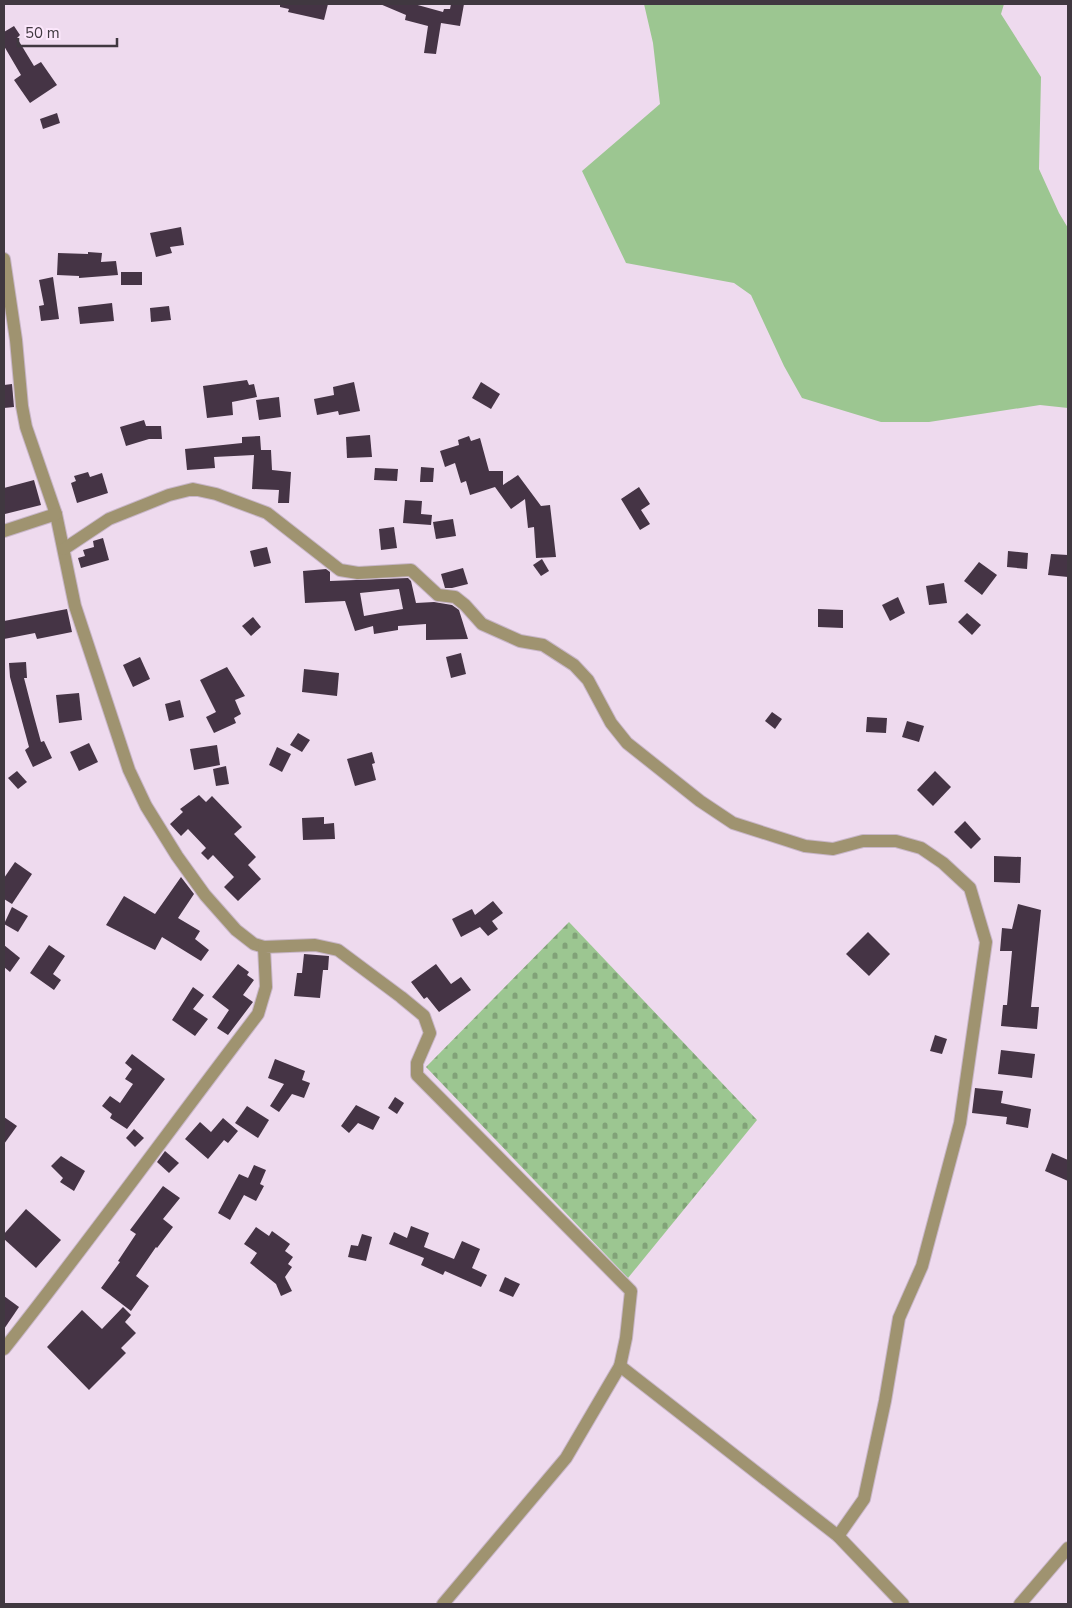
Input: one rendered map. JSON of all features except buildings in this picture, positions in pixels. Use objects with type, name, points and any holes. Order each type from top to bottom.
[{"type":"street","points":[[4,259],[16,340],[23,413],[56,514],[75,606],[101,690],[129,770],[146,806],[177,856],[205,895],[236,930],[254,944],[264,947],[314,945],[338,950],[424,1016],[430,1033],[417,1063],[417,1075],[631,1291],[626,1338],[620,1366],[566,1458],[443,1604]]},
{"type":"street","points":[[64,549],[108,519],[169,495],[192,489],[216,494],[249,505],[280,523],[294,537],[340,570],[358,573],[411,570],[438,595],[455,597],[482,624],[520,641],[543,645],[574,665],[588,680],[611,723],[627,743],[700,801],[733,822],[805,846],[833,849],[863,841],[896,841],[921,848],[944,863],[970,888],[986,942],[960,1123],[922,1266],[899,1318],[885,1401],[864,1499],[838,1536]]},
{"type":"street","points":[[4,531],[56,514]]},
{"type":"street","points":[[4,1348],[68,1268],[258,1014],[266,987],[264,947]]},
{"type":"street","points":[[620,1366],[838,1536],[903,1604]]},
{"type":"street","points":[[1020,1604],[1068,1548]]},
{"type":"green space","points":[[644,4],[1004,4],[1001,14],[1041,77],[1039,169],[1068,228],[1068,408],[1040,405],[929,422],[881,422],[802,398],[784,366],[751,295],[734,283],[626,263],[582,171],[660,104],[653,43]]},
{"type":"green space","points":[[569,922],[757,1120],[628,1278],[426,1067]]}]
